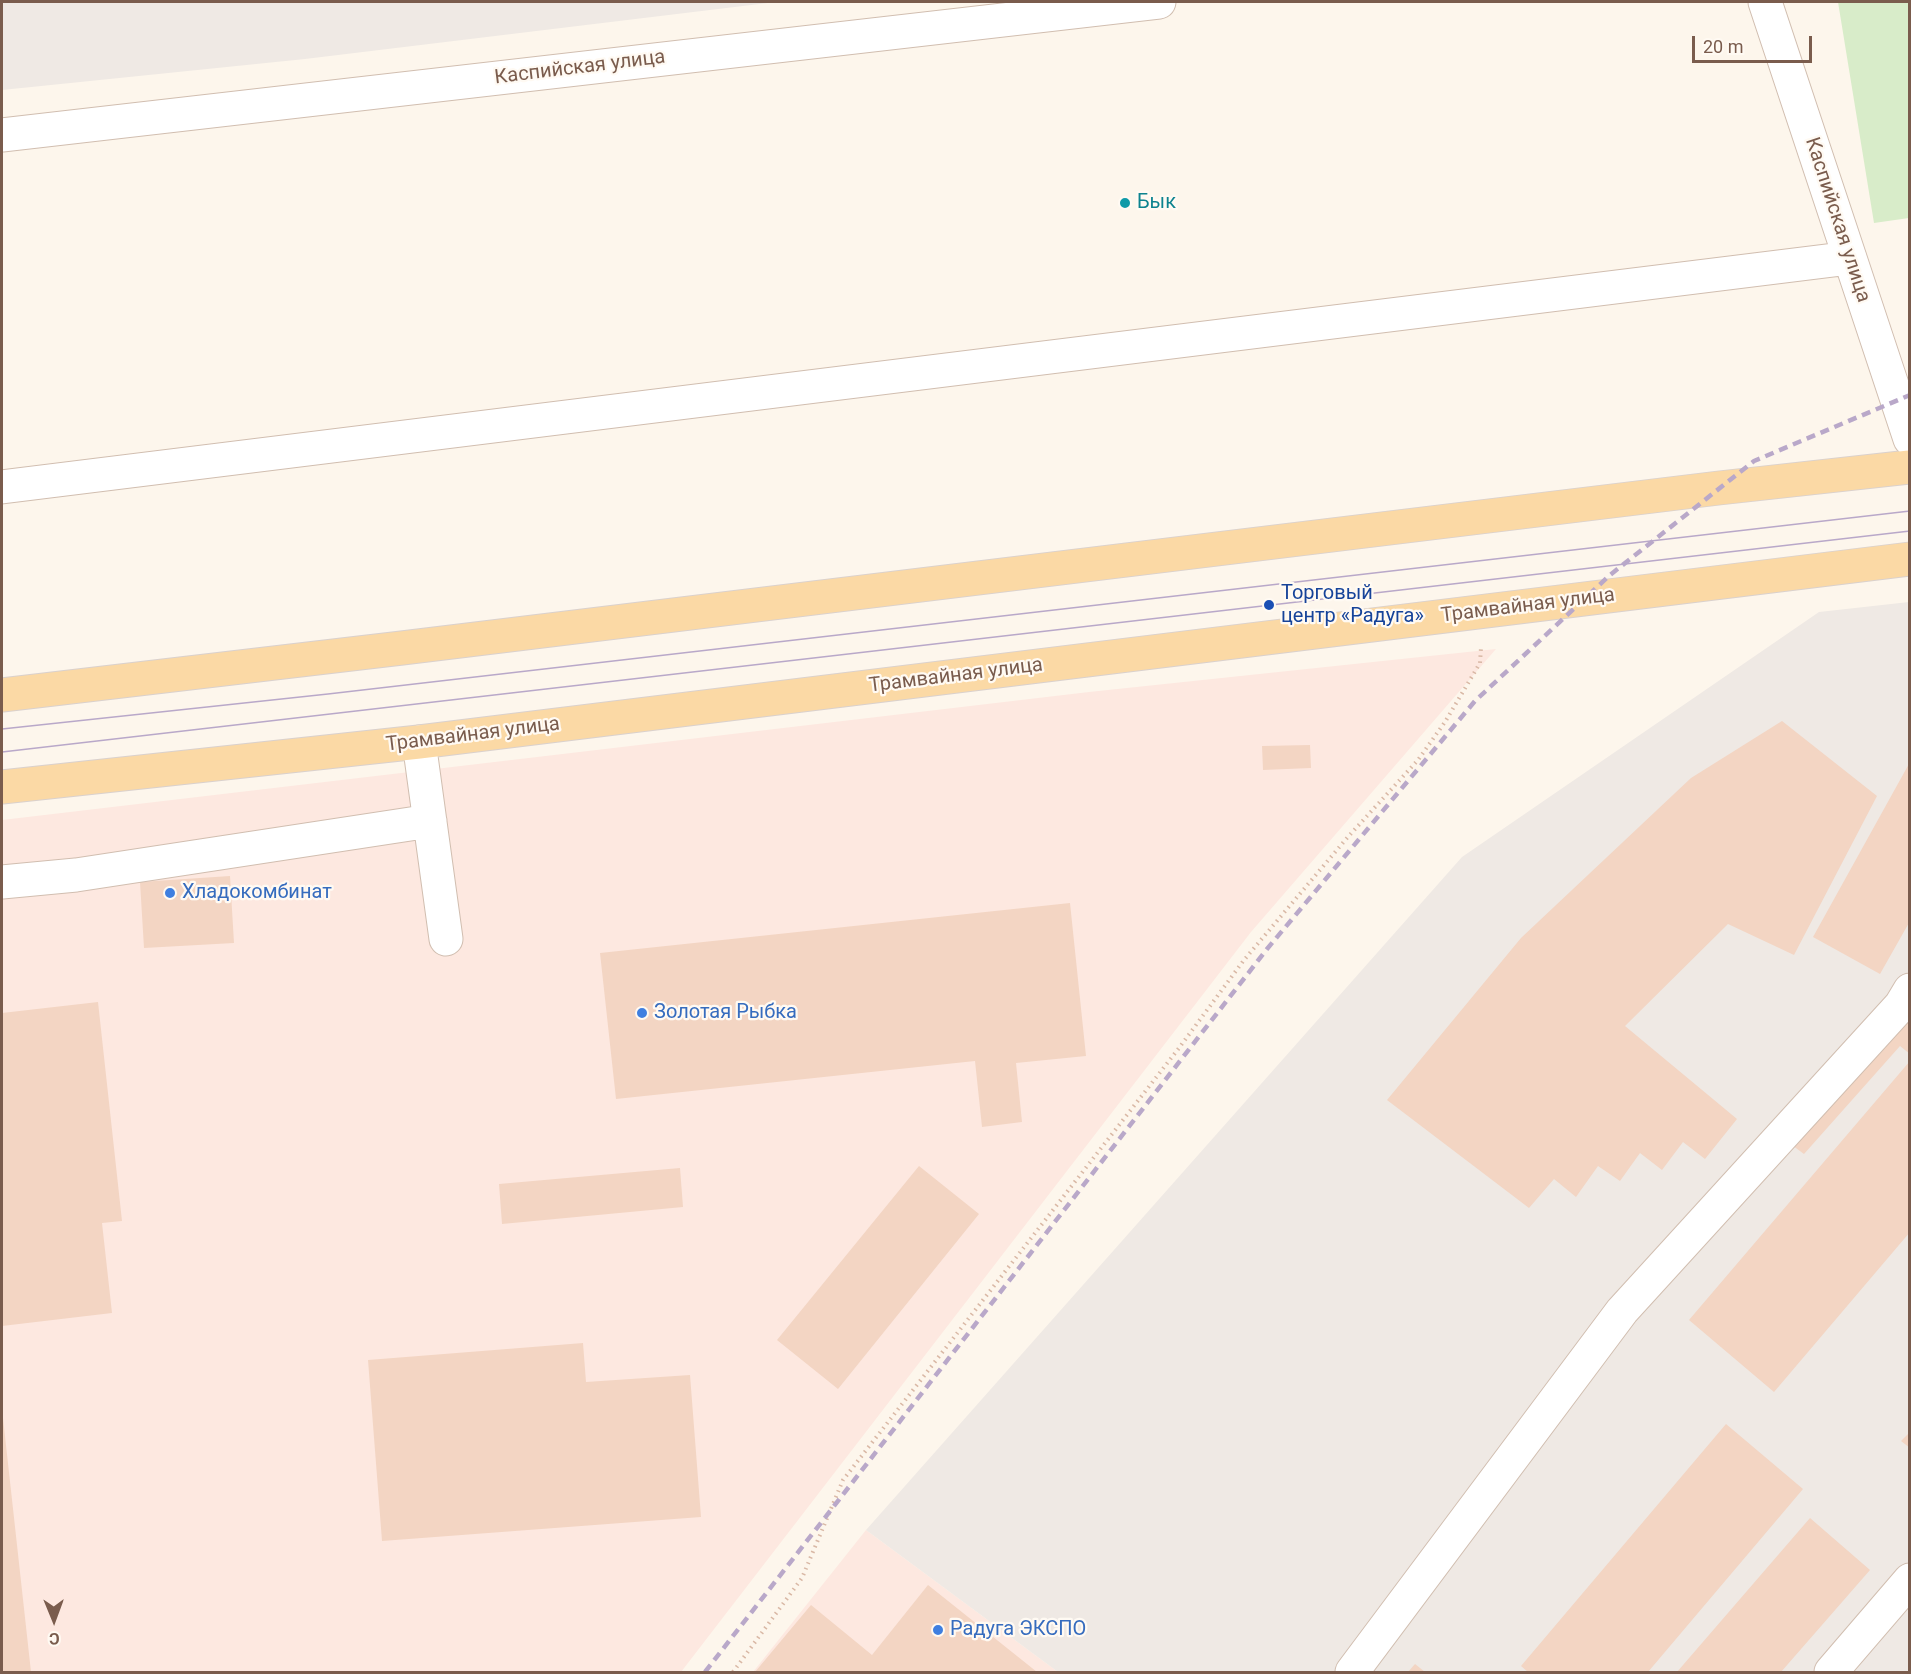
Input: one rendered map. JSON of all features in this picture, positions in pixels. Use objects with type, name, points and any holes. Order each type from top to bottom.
[{"type":"main road","points":[[2,695],[1719,488],[1910,467]]},
{"type":"main road","name":"Трамвайная улица","points":[[2,788],[419,742],[1910,559]]},
{"type":"street","name":"Каспийская улица","points":[[2,135],[1159,2]]},
{"type":"street","name":"Каспийская улица","points":[[1765,2],[1910,439]]},
{"type":"street","points":[[2,487],[1850,258]]},
{"type":"street","points":[[419,742],[446,939]]},
{"type":"street","points":[[2,882],[76,875],[430,821]]},
{"type":"street","points":[[1352,1672],[1622,1311],[1901,1005],[1910,990]]},
{"type":"street","points":[[1831,1672],[1910,1580]]},
{"type":"path","points":[[733,1672],[802,1578],[843,1480],[1179,1048],[1244,960],[1347,838],[1418,760],[1445,722],[1480,663],[1485,611]]},
{"type":"shaded area","points":[[2,2],[776,2],[305,59],[2,90]]},
{"type":"shaded area","points":[[1909,602],[1909,1672],[1058,1672],[866,1530],[1462,857],[1819,612]]},
{"type":"shaded area","points":[[1496,649],[1251,932],[681,1672],[2,1672],[2,820],[1089,692]]},
{"type":"shaded area","points":[[866,1530],[1058,1672],[753,1672]]},
{"type":"green space","points":[[1838,2],[1909,2],[1909,218],[1874,223]]},
{"type":"building","points":[[1782,721],[1877,796],[1794,955],[1728,924],[1625,1026],[1737,1119],[1705,1159],[1683,1142],[1662,1170],[1640,1153],[1620,1181],[1598,1166],[1576,1197],[1554,1179],[1529,1208],[1387,1100],[1521,938],[1691,778]]},
{"type":"building","points":[[1310,745],[1311,768],[1263,770],[1262,746]]},
{"type":"building","points":[[1910,762],[1910,921],[1880,974],[1813,937]]},
{"type":"building","points":[[230,876],[234,943],[144,948],[140,882]]},
{"type":"building","points":[[1070,903],[1086,1056],[1016,1063],[1022,1122],[982,1127],[975,1061],[616,1099],[600,953]]},
{"type":"building","points":[[98,1002],[122,1221],[102,1223],[112,1313],[2,1326],[2,1013]]},
{"type":"building","points":[[1910,1014],[1910,1054],[1900,1046],[1804,1154],[1781,1137]]},
{"type":"building","points":[[1910,1061],[1910,1232],[1774,1392],[1689,1320]]},
{"type":"building","points":[[919,1166],[979,1214],[838,1389],[777,1340]]},
{"type":"building","points":[[680,1168],[683,1207],[502,1224],[499,1184]]},
{"type":"building","points":[[583,1343],[586,1382],[690,1375],[701,1517],[382,1541],[368,1360]]},
{"type":"building","points":[[3,1418],[31,1672],[2,1672]]},
{"type":"building","points":[[1726,1424],[1803,1489],[1648,1672],[1528,1672],[1521,1666]]},
{"type":"building","points":[[1910,1432],[1910,1448],[1901,1441]]},
{"type":"building","points":[[1810,1518],[1870,1570],[1781,1672],[1677,1672]]},
{"type":"building","name":"Радуга ЭКСПО","points":[[928,1585],[1037,1672],[755,1672],[811,1605],[872,1655]]},
{"type":"building","points":[[1415,1664],[1425,1672],[1408,1672]]},
{"type":"tram line","points":[[2,729],[328,694],[1910,511]]},
{"type":"tram line","points":[[2,752],[1910,531]]},
{"type":"railway","points":[[705,1672],[1267,949],[1475,701],[1610,575],[1754,461],[1910,395]]},
{"type":"place","name":"Бык","points":[[1125,203]]},
{"type":"place","name":"Торговый центр «Радуга»","points":[[1269,605]]},
{"type":"place","name":"Хладокомбинат","points":[[170,893]]},
{"type":"place","name":"Золотая Рыбка","points":[[642,1013]]},
{"type":"place","name":"Радуга ЭКСПО","points":[[938,1630]]}]
